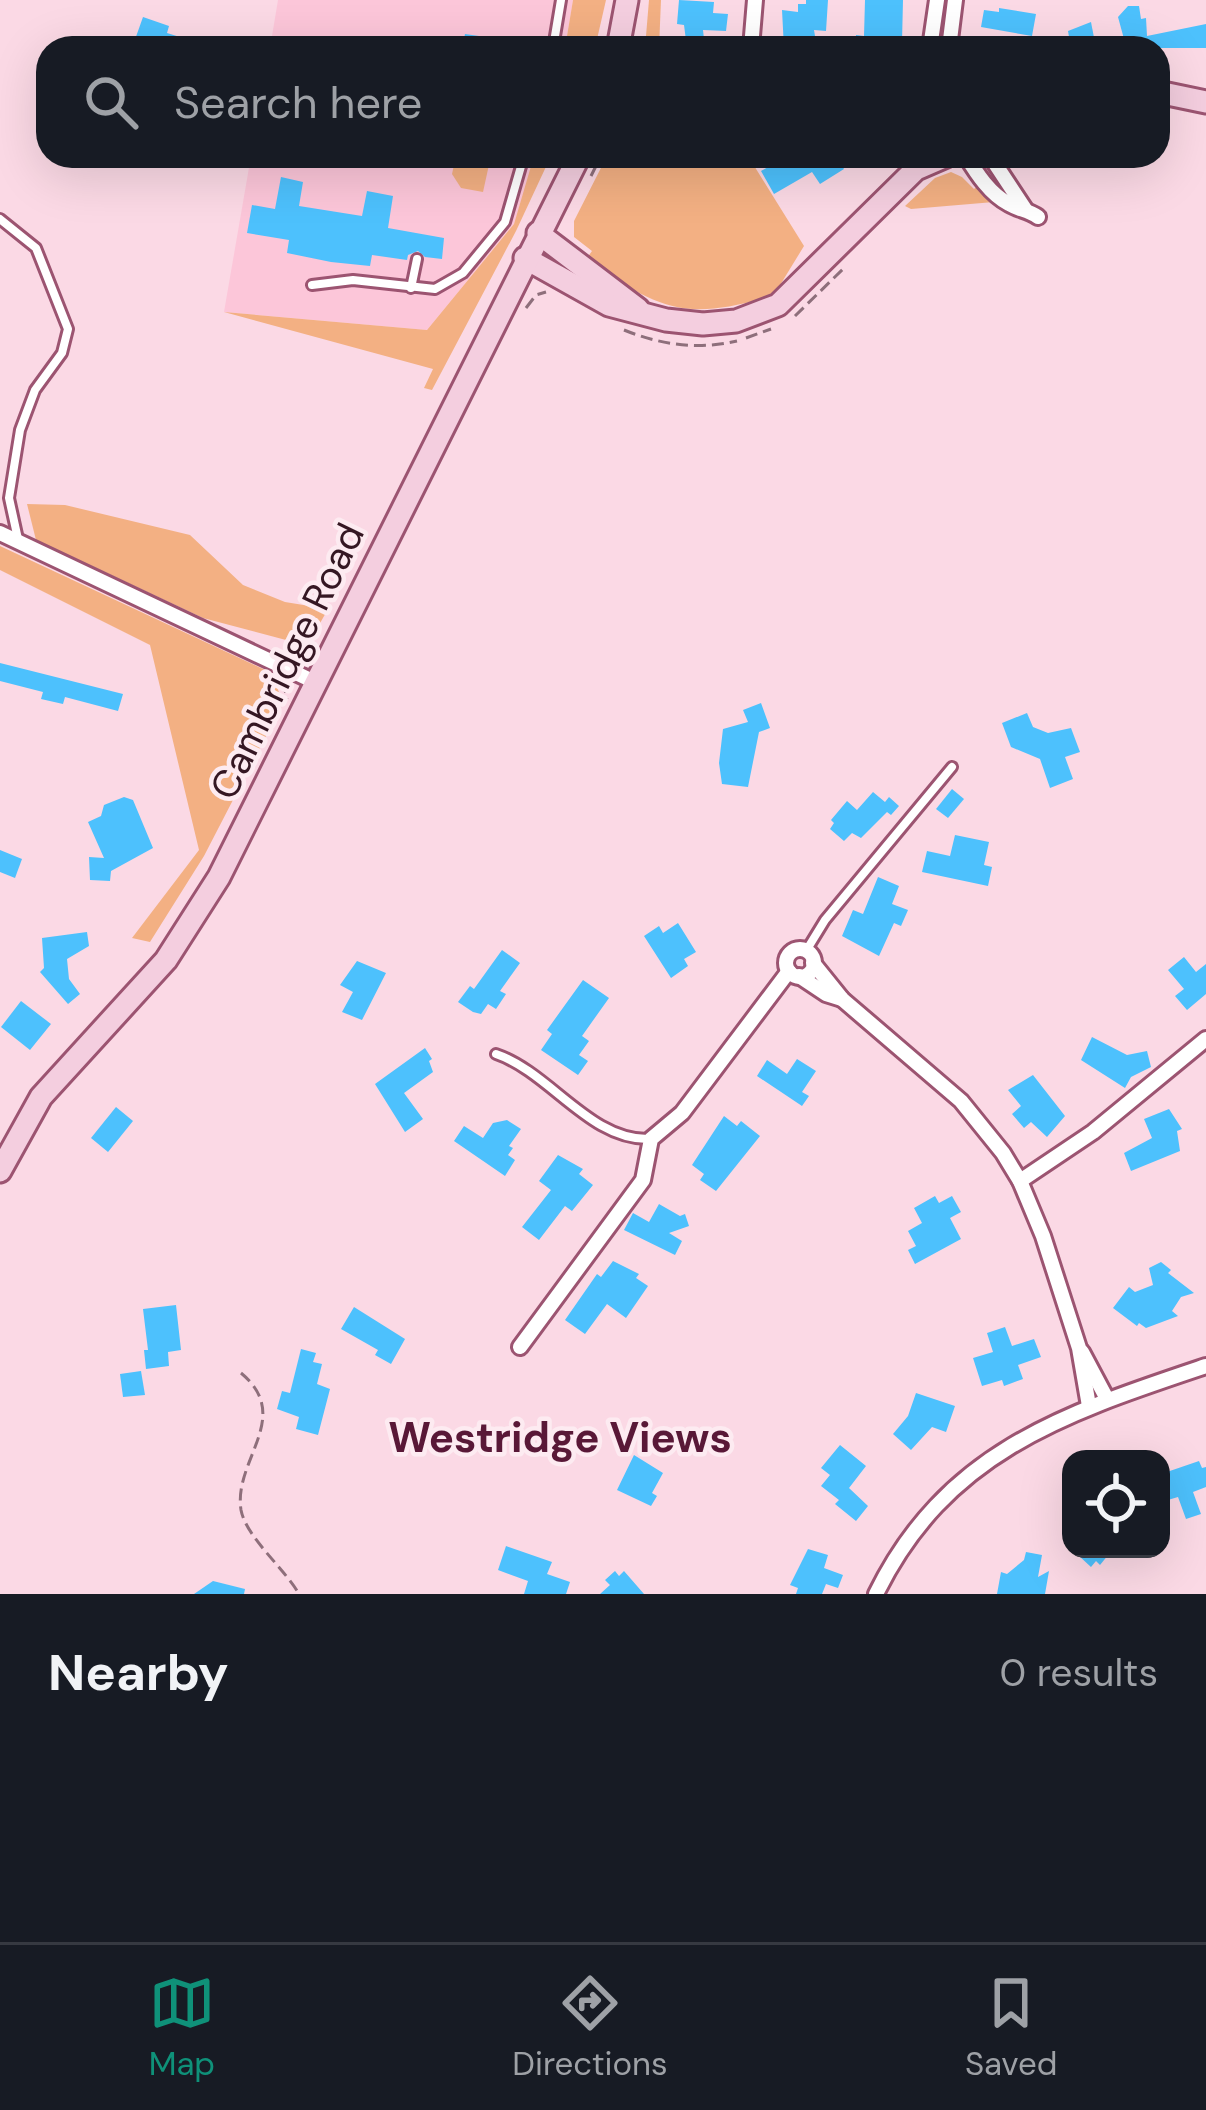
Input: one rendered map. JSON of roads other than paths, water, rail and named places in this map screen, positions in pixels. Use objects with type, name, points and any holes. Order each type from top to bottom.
[{"type":"main road","points":[[620,36],[627,0]]},
{"type":"main road","points":[[1170,94],[1206,102]]},
{"type":"main road","name":"Cambridge Road","points":[[0,1171],[41,1097],[133,999],[197,916],[525,258],[584,168]]},
{"type":"main road","points":[[525,258],[609,305],[665,320],[736,321],[778,305],[913,168]]},
{"type":"main road","points":[[538,233],[638,310]]},
{"type":"street","points":[[753,36],[755,0]]},
{"type":"street","points":[[932,36],[938,0]]},
{"type":"street","points":[[950,36],[955,0]]},
{"type":"street","points":[[975,168],[992,192],[1032,213],[998,168]]},
{"type":"street","points":[[0,533],[317,683]]},
{"type":"street","points":[[842,999],[794,974],[789,954],[810,957],[842,999],[962,1101],[1020,1181],[1079,1348],[1107,1400]]},
{"type":"street","points":[[794,974],[808,974],[810,957]]},
{"type":"street","points":[[520,1347],[643,1180],[651,1139],[682,1114],[794,974]]},
{"type":"street","points":[[1020,1181],[1093,1132],[1206,1039]]},
{"type":"street","points":[[1079,1348],[1089,1406]]},
{"type":"street","points":[[876,1594],[921,1520],[971,1470],[1089,1406],[1206,1366]]},
{"type":"lane","points":[[555,36],[561,0]]},
{"type":"lane","points":[[311,285],[353,280],[435,289],[463,273],[505,222],[521,168]]},
{"type":"lane","points":[[0,219],[36,248],[68,329],[62,353],[35,390],[20,430],[9,498],[19,542]]},
{"type":"lane","points":[[412,288],[417,259]]},
{"type":"lane","points":[[810,957],[825,920],[952,767]]},
{"type":"lane","points":[[496,1054],[511,1059],[612,1132],[632,1140],[651,1139]]},
{"type":"district","name":"Westridge Views","points":[[560,1437]]}]
